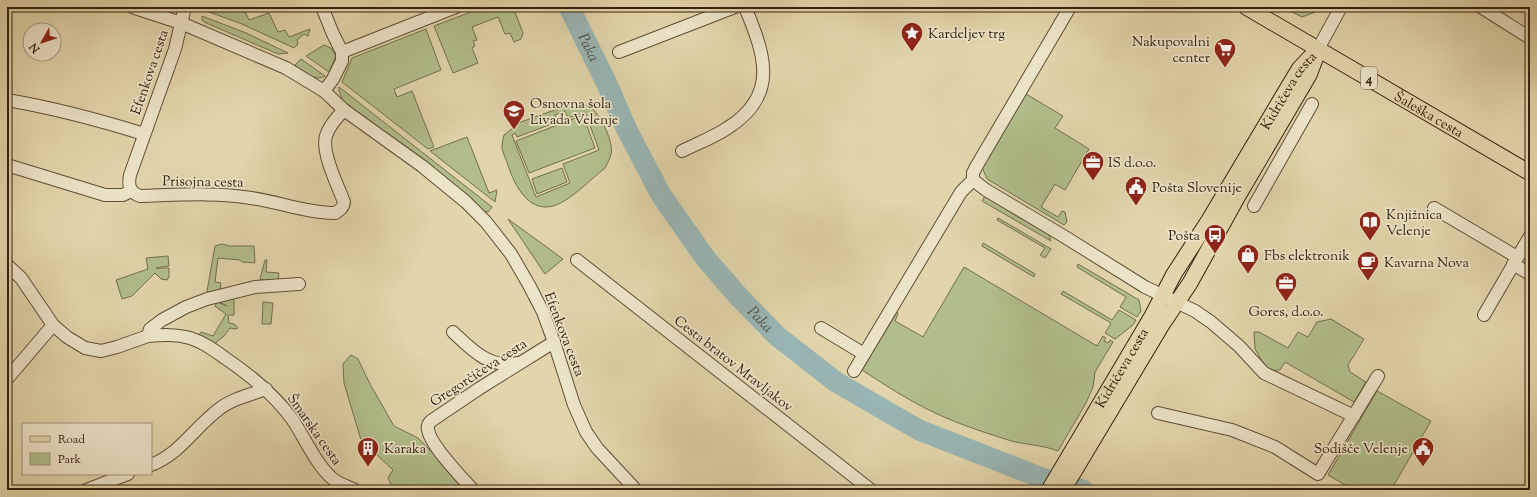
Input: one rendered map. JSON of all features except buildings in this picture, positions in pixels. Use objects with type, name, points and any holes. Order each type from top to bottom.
[{"type":"main road","name":"Šaleška cesta","points":[[1246,7],[1530,173]]},
{"type":"main road","name":"Kidričeva cesta","points":[[1063,490],[1068,470],[1174,274],[1209,220],[1299,69],[1318,48]]},
{"type":"main road","name":"Kidričeva cesta","points":[[1049,490],[1068,470],[1190,283],[1230,208],[1310,75],[1318,48]]},
{"type":"street","points":[[132,7],[181,23],[185,7]]},
{"type":"street","points":[[322,7],[342,52],[342,61],[333,79],[324,91]]},
{"type":"street","points":[[342,52],[456,7]]},
{"type":"street","points":[[619,52],[735,7]]},
{"type":"street","points":[[682,151],[729,128],[746,115],[754,105],[759,95],[764,76],[764,61],[756,34],[745,7]]},
{"type":"street","points":[[854,371],[961,192],[973,180],[973,173],[976,167],[1054,45],[1070,7]]},
{"type":"street","points":[[1318,48],[1341,7]]},
{"type":"street","points":[[1481,7],[1530,38]]},
{"type":"street","name":"Efenkova cesta","points":[[131,191],[128,184],[130,175],[175,49],[181,23],[286,68],[324,91],[344,110],[422,166],[466,202],[486,222],[511,254],[543,312],[574,405],[586,432],[597,448],[636,490]]},
{"type":"street","points":[[7,100],[40,105],[92,118],[144,134]]},
{"type":"street","points":[[1254,206],[1312,104]]},
{"type":"street","name":"Prisojna cesta","points":[[7,165],[105,195],[123,195],[131,191],[140,196],[219,194],[251,198],[303,209],[335,213],[343,206],[344,202],[326,148],[326,136],[344,110]]},
{"type":"street","points":[[973,180],[986,190],[1065,237],[1145,288],[1195,311],[1240,346],[1264,373],[1354,416]]},
{"type":"street","points":[[1434,208],[1515,261],[1530,274]]},
{"type":"street","points":[[1484,315],[1530,236]]},
{"type":"street","name":"Cesta bratov Mravljakov","points":[[577,260],[871,490]]},
{"type":"street","name":"Šmarska cesta","points":[[7,265],[21,278],[53,325],[66,337],[85,348],[101,351],[148,336],[175,335],[192,339],[211,348],[244,371],[266,389],[281,404],[293,420],[327,474],[336,481],[355,490]]},
{"type":"street","points":[[148,336],[150,329],[162,320],[186,307],[207,299],[255,288],[299,284]]},
{"type":"street","points":[[7,378],[53,325]]},
{"type":"street","points":[[821,328],[864,354]]},
{"type":"street","points":[[453,332],[479,356],[490,362],[503,364],[522,362]]},
{"type":"street","name":"Gregorčičeva cesta","points":[[473,490],[435,445],[430,437],[428,424],[480,388],[554,342]]},
{"type":"street","points":[[1158,413],[1232,430],[1275,447],[1318,474],[1378,376]]},
{"type":"street","points":[[152,464],[172,453],[188,440],[217,410],[228,403],[266,389]]},
{"type":"street","points":[[86,490],[125,475]]},
{"type":"green space","points":[[200,7],[243,7],[249,20],[269,13],[278,32],[285,30],[289,37],[310,29],[308,36],[304,34],[297,40],[298,44],[294,48],[242,24],[201,9]]},
{"type":"green space","points":[[484,7],[513,7],[523,33],[521,39],[514,42],[510,33],[505,34],[498,17],[472,27],[477,40],[473,41],[475,46],[472,48],[478,63],[453,73],[434,26]]},
{"type":"green space","points":[[1282,7],[1320,7],[1315,12],[1302,17]]},
{"type":"green space","points":[[202,16],[246,33],[288,53],[278,54],[204,22],[202,20]]},
{"type":"green space","points":[[426,29],[441,70],[394,89],[397,97],[412,91],[434,147],[428,149],[342,82],[352,58]]},
{"type":"green space","points":[[324,45],[331,48],[336,56],[329,72],[306,56]]},
{"type":"green space","points":[[301,59],[325,76],[322,78],[314,77],[297,67],[295,65]]},
{"type":"green space","points":[[339,87],[492,207],[488,212],[483,211],[341,100],[342,98]]},
{"type":"green space","points":[[1026,94],[1063,116],[1055,128],[1089,149],[1065,190],[1055,184],[1041,207],[1058,217],[1062,211],[1065,212],[1067,222],[1064,225],[987,179],[982,167]]},
{"type":"green space","points":[[574,103],[588,107],[596,112],[609,137],[611,143],[611,154],[609,160],[605,168],[566,200],[553,206],[544,207],[536,205],[522,194],[517,187],[502,148],[504,135],[521,122]],"holes":[[[565,111],[568,118],[585,112],[599,150],[563,164],[570,183],[536,197],[512,135],[515,133],[517,137],[557,122],[555,115]]]},
{"type":"green space","points":[[583,115],[595,148],[529,173],[516,141]]},
{"type":"green space","points":[[467,137],[489,193],[497,190],[495,202],[430,151]]},
{"type":"green space","points":[[562,168],[567,182],[537,194],[532,179]]},
{"type":"green space","points":[[985,196],[1045,232],[1049,235],[1051,241],[982,201]]},
{"type":"green space","points":[[998,218],[1051,249],[1045,258],[1040,255],[1045,248],[997,220]]},
{"type":"green space","points":[[508,219],[563,259],[545,274]]},
{"type":"green space","points":[[983,243],[1035,274],[1034,277],[982,246]]},
{"type":"green space","points":[[222,244],[230,246],[254,246],[255,263],[218,258],[215,282],[221,283],[220,292],[211,295],[207,291],[215,246]]},
{"type":"green space","points":[[168,256],[169,266],[156,268],[169,268],[169,277],[167,280],[161,279],[155,273],[132,296],[122,299],[116,280],[148,269],[146,258]]},
{"type":"green space","points":[[265,260],[267,260],[266,272],[279,273],[278,281],[264,282],[264,280],[260,279]]},
{"type":"green space","points":[[1078,264],[1139,300],[1141,311],[1137,317],[1120,307],[1126,297],[1077,267]]},
{"type":"green space","points":[[964,267],[1097,346],[1103,336],[1106,338],[1104,341],[1108,343],[1110,340],[1113,342],[1095,372],[1093,387],[1086,403],[1058,451],[1045,447],[1011,441],[950,420],[888,387],[862,370],[897,312],[898,314],[895,321],[923,337]]},
{"type":"green space","points":[[1063,291],[1112,320],[1119,310],[1136,320],[1133,325],[1115,339],[1105,333],[1111,323],[1061,294]]},
{"type":"green space","points":[[234,298],[234,315],[228,315],[229,323],[234,324],[238,328],[230,328],[224,336],[213,345],[199,335],[201,332],[213,336],[226,314],[215,306],[217,302],[227,306],[218,301]]},
{"type":"green space","points":[[263,302],[273,303],[271,324],[262,324]]},
{"type":"green space","points":[[1331,319],[1364,339],[1348,365],[1350,372],[1366,382],[1354,402],[1285,362],[1280,370],[1268,371],[1255,349],[1254,332],[1259,332],[1288,348],[1298,332],[1308,337],[1317,322]]},
{"type":"green space","points":[[351,355],[358,359],[370,384],[394,426],[418,438],[449,469],[464,490],[394,490],[388,478],[393,470],[361,440],[344,383],[343,364]]},
{"type":"green space","points":[[1377,391],[1431,421],[1391,490],[1354,490],[1328,475]]},
{"type":"waterway","name":"Paka","points":[[569,7],[607,84],[627,130],[661,195],[706,259],[740,298],[777,336],[836,382],[919,430],[1042,478],[1083,490]]},
{"type":"place","name":"Kardeljev trg","points":[[912,52]]},
{"type":"place","name":"Nakupovalni center","points":[[1225,68]]},
{"type":"place","name":"Osnovna šola Livada Velenje","points":[[514,130]]},
{"type":"place","name":"IS d.o.o.","points":[[1093,182]]},
{"type":"place","name":"Pošta Slovenije","points":[[1136,206]]},
{"type":"place","name":"Knjižnica Velenje","points":[[1370,242]]},
{"type":"place","name":"Pošta","points":[[1215,254]]},
{"type":"place","name":"Fbs elektronik","points":[[1248,274]]},
{"type":"place","name":"Kavarna Nova","points":[[1368,282]]},
{"type":"place","name":"Gores, d.o.o.","points":[[1286,302]]},
{"type":"place","name":"Karaka","points":[[368,468]]},
{"type":"place","name":"Sodišče Velenje","points":[[1423,468]]}]
